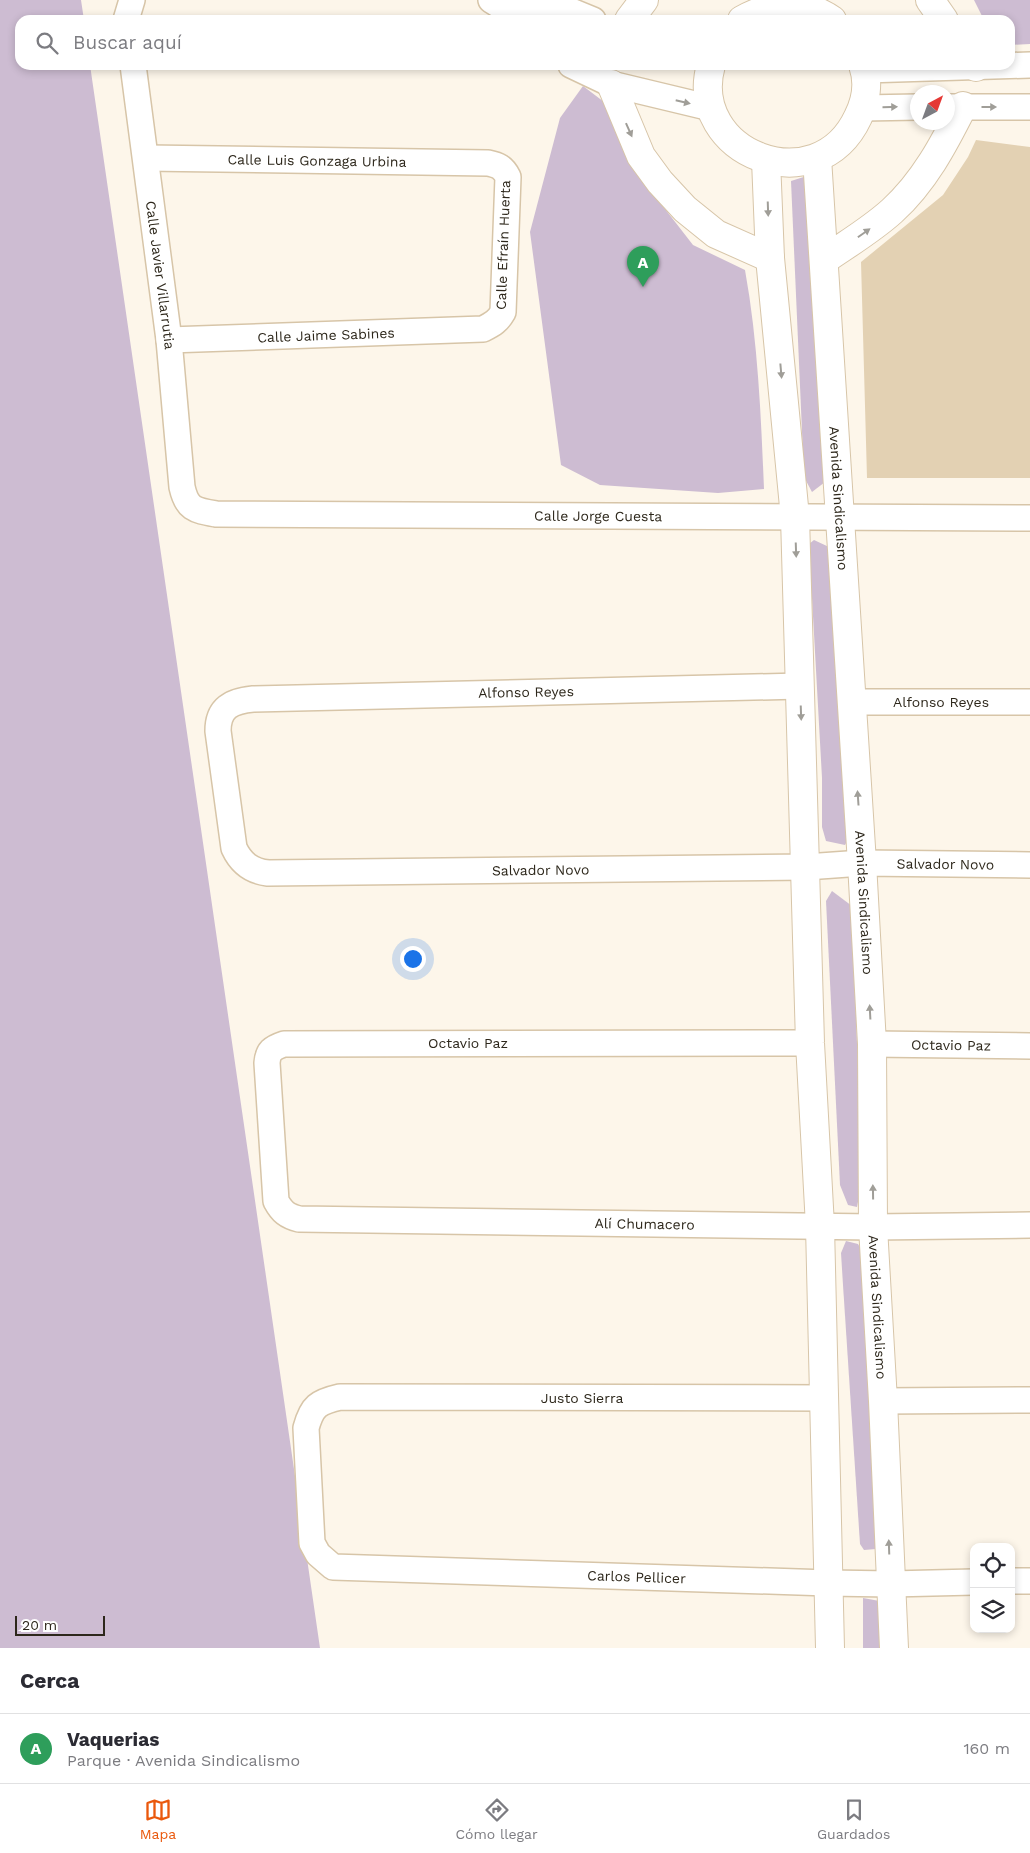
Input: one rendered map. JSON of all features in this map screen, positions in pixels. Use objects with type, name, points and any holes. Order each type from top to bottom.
[{"type":"street","points":[[128,15],[132,0]]},
{"type":"street","points":[[491,0],[512,15]]},
{"type":"street","points":[[634,15],[644,0]]},
{"type":"street","points":[[930,0],[940,15]]},
{"type":"street","points":[[521,15],[554,4],[581,15]]},
{"type":"street","points":[[752,10],[775,6],[793,6],[818,10]]},
{"type":"street","points":[[1015,65],[1030,64]]},
{"type":"street","name":"Calle Javier Villarrutia","points":[[134,70],[169,340],[182,487]]},
{"type":"street","points":[[582,70],[611,84],[711,108]]},
{"type":"street","points":[[710,70],[708,82],[711,108],[730,139],[747,152],[766,160],[783,163],[817,158],[837,146],[853,129],[863,108],[866,89],[864,70]]},
{"type":"street","points":[[611,84],[641,156],[660,182],[685,209],[716,234],[770,258]]},
{"type":"street","points":[[955,106],[1030,107]]},
{"type":"street","points":[[863,108],[910,107]]},
{"type":"street","points":[[824,260],[894,210],[920,181],[938,154],[946,130]]},
{"type":"street","name":"Calle Luis Gonzaga Urbina","points":[[146,158],[488,163]]},
{"type":"street","name":"Avenida Sindicalismo","points":[[817,158],[872,1044],[873,1227],[894,1648]]},
{"type":"street","points":[[766,160],[770,258],[795,517],[810,1043],[820,1226],[830,1648]]},
{"type":"street","name":"Calle Efraín Huerta","points":[[483,329],[494,324],[503,312],[508,177],[498,165],[488,163]]},
{"type":"street","name":"Calle Jaime Sabines","points":[[169,340],[483,329]]},
{"type":"street","name":"Calle Jorge Cuesta","points":[[182,487],[185,499],[191,507],[198,511],[216,514],[1030,518]]},
{"type":"street","name":"Alfonso Reyes","points":[[253,699],[800,686]]},
{"type":"street","name":"Salvador Novo","points":[[253,699],[239,700],[228,706],[218,722],[218,731],[234,848],[238,858],[248,867],[258,872],[806,867],[862,863],[1030,865]]},
{"type":"street","name":"Alfonso Reyes","points":[[852,702],[1030,702]]},
{"type":"street","name":"Octavio Paz","points":[[275,1192],[267,1063],[268,1053],[273,1048],[284,1044],[810,1043]]},
{"type":"street","name":"Octavio Paz","points":[[872,1044],[1030,1046]]},
{"type":"street","name":"Alí Chumacero","points":[[275,1192],[276,1201],[281,1210],[288,1216],[299,1219],[873,1227],[1030,1225]]},
{"type":"street","name":"Justo Sierra","points":[[312,1543],[306,1428],[309,1416],[317,1405],[340,1397],[825,1398]]},
{"type":"street","points":[[883,1401],[1030,1400]]},
{"type":"street","name":"Carlos Pellicer","points":[[312,1543],[318,1554],[326,1563],[333,1567],[828,1583],[970,1582]]},
{"type":"street","points":[[1015,1581],[1030,1581]]},
{"type":"shaded area","points":[[0,0],[81,0],[83,15],[15,15],[15,70],[91,70],[320,1648],[0,1648]]},
{"type":"shaded area","points":[[974,0],[1030,0],[1030,44],[1015,45],[1015,15],[982,15]]},
{"type":"shaded area","points":[[583,86],[608,105],[627,160],[693,245],[745,270],[756,352],[764,489],[718,493],[600,485],[561,465],[530,232],[560,118]]},
{"type":"shaded area","points":[[810,175],[825,482],[812,492],[804,477],[791,181]]},
{"type":"shaded area","points":[[814,540],[829,547],[848,839],[845,845],[826,841],[822,827],[822,778],[809,544]]},
{"type":"shaded area","points":[[832,891],[852,906],[862,1181],[857,1207],[848,1205],[840,1185],[826,901]]},
{"type":"shaded area","points":[[846,1241],[858,1244],[865,1256],[876,1549],[864,1550],[860,1544],[841,1253]]},
{"type":"shaded area","points":[[863,1598],[885,1602],[887,1648],[863,1648]]},
{"type":"building","points":[[976,140],[1030,147],[1030,478],[867,478],[861,262],[943,195],[968,157]]},
{"type":"place","name":"Vaquerias","points":[[643,287]]}]
